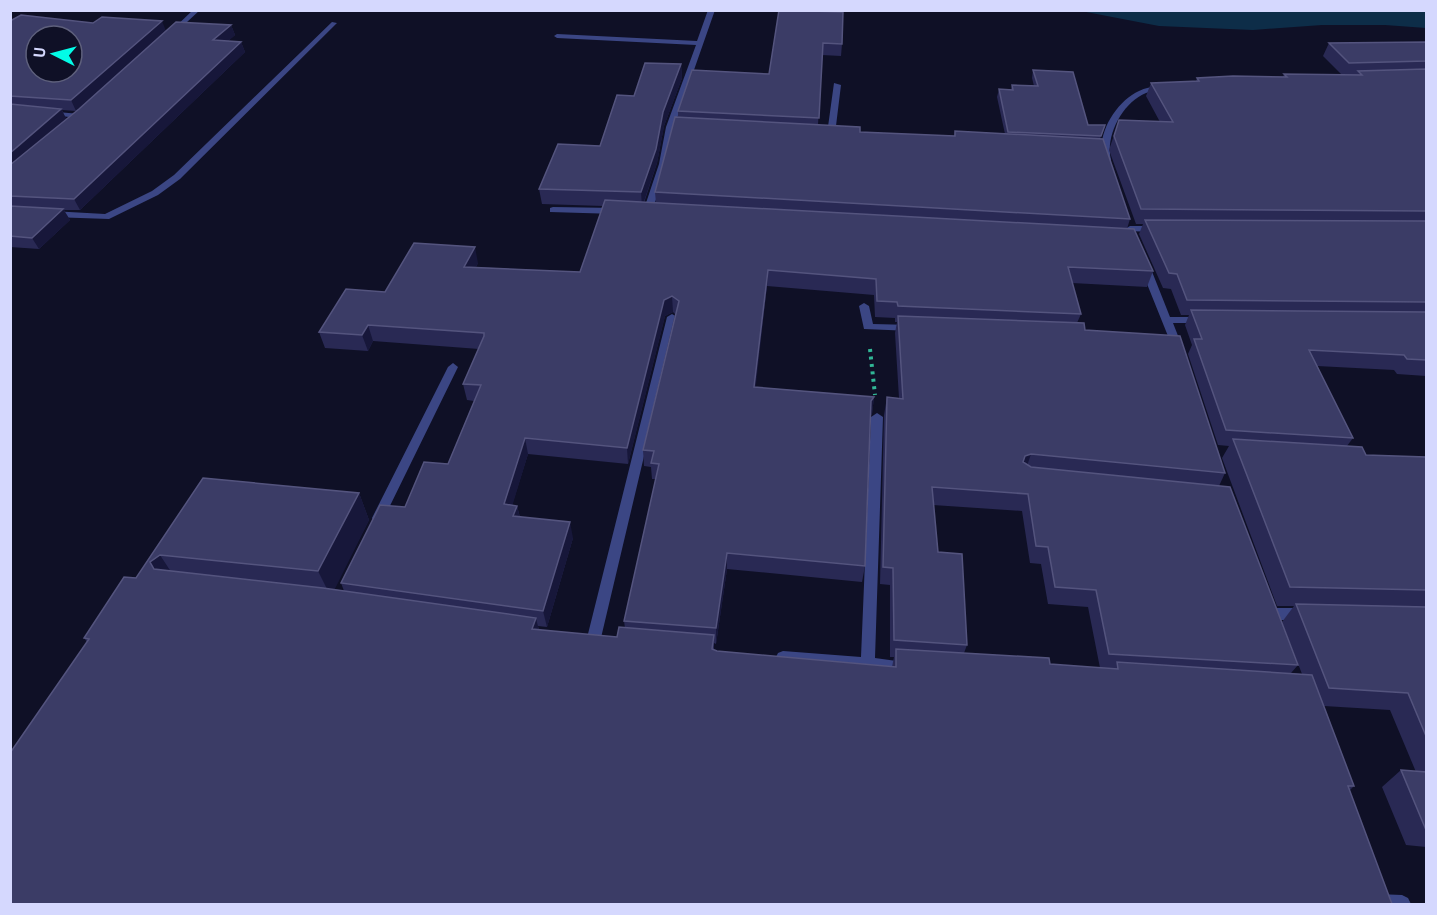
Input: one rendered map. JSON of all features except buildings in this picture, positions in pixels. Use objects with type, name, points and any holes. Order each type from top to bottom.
[{"type":"street","points":[[648,212],[663,164],[670,127],[712,10]]},
{"type":"street","points":[[163,40],[196,11]]},
{"type":"street","points":[[46,214],[106,217],[155,193],[177,177],[334,23]]},
{"type":"street","points":[[557,36],[699,44]]},
{"type":"street","points":[[831,134],[837,85]]},
{"type":"street","points":[[1110,170],[1098,150],[1110,125],[1137,95],[1147,90],[1176,87]]},
{"type":"street","points":[[72,124],[88,108]]},
{"type":"street","points":[[34,112],[80,116]]},
{"type":"street","points":[[670,127],[681,128]]},
{"type":"street","points":[[820,134],[842,135]]},
{"type":"street","points":[[553,210],[624,211]]},
{"type":"street","points":[[636,211],[659,212]]},
{"type":"street","points":[[1166,229],[1130,235],[1169,320],[1171,342],[1183,364]]},
{"type":"street","points":[[864,306],[868,327],[927,329]]},
{"type":"street","points":[[593,641],[672,317]]},
{"type":"street","points":[[1169,320],[1215,320]]},
{"type":"street","points":[[372,530],[453,367]]},
{"type":"street","points":[[868,664],[877,417]]},
{"type":"street","points":[[1269,614],[1315,614]]},
{"type":"street","points":[[773,656],[916,667]]},
{"type":"street","points":[[1375,899],[1402,904]]},
{"type":"path","points":[[868,327],[877,417]]},
{"type":"water","points":[[1081,11],[1426,11],[1426,28],[1385,25],[1322,25],[1253,30],[1159,26]]}]
